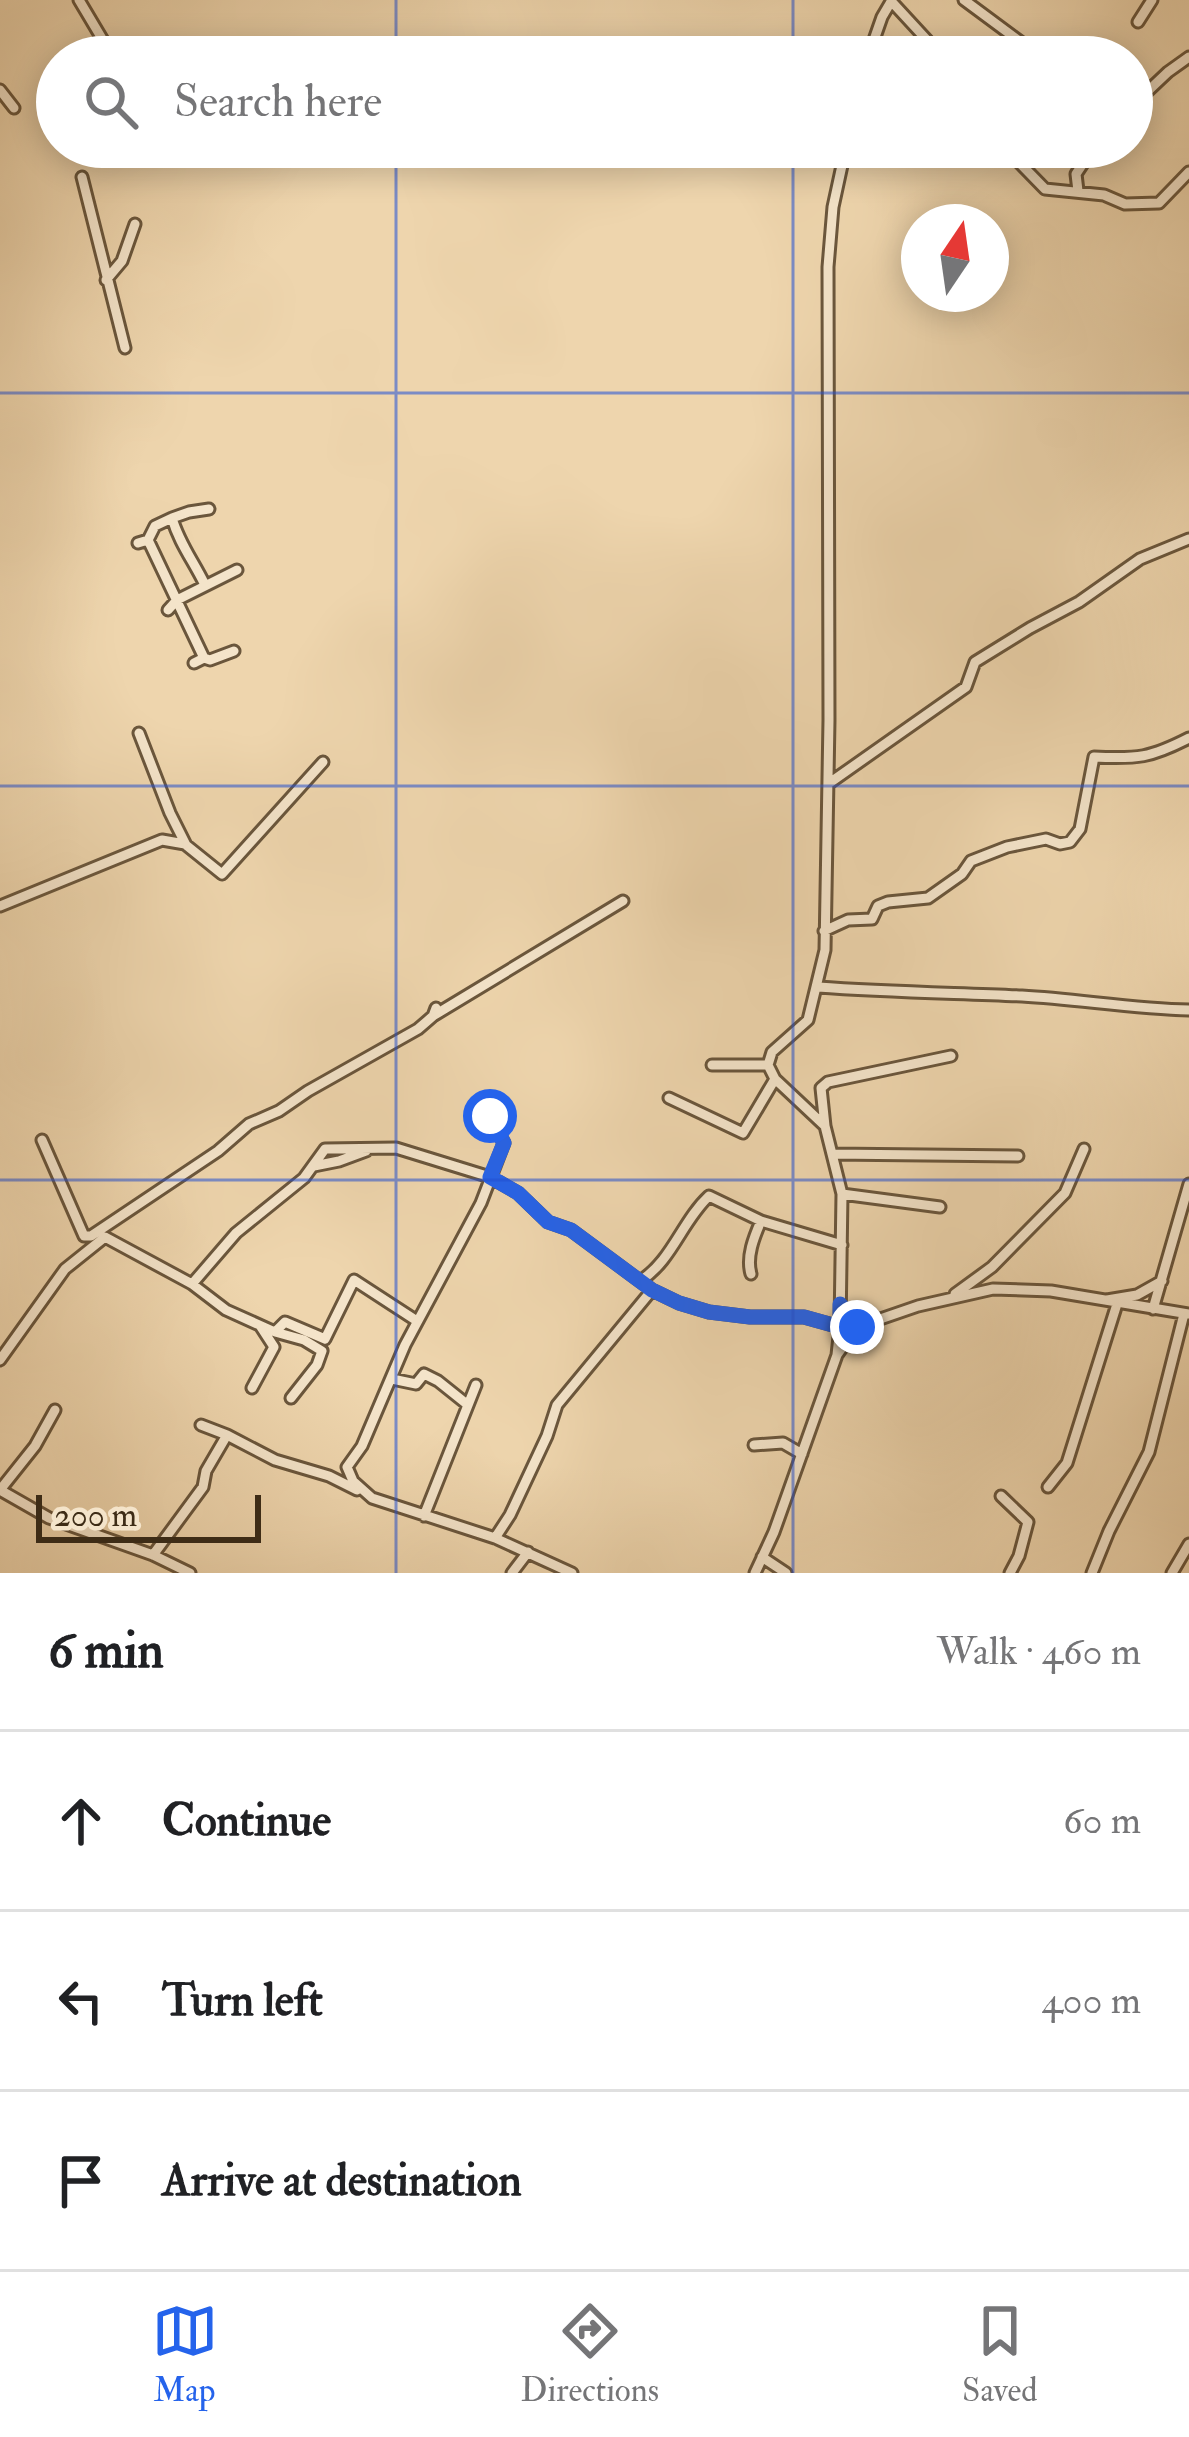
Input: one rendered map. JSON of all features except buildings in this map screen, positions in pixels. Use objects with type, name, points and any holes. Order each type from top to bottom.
[{"type":"street","points":[[80,0],[101,36]]},
{"type":"street","points":[[964,0],[1013,36]]},
{"type":"street","points":[[1138,22],[1152,0]]},
{"type":"street","points":[[876,36],[889,2],[923,36]]},
{"type":"street","points":[[1153,85],[1189,57]]},
{"type":"street","points":[[0,90],[14,108]]},
{"type":"street","points":[[825,1126],[775,1079],[768,1065],[772,1052],[808,1020],[824,950],[829,267],[841,168]]},
{"type":"street","points":[[1024,168],[1045,189],[1104,194],[1125,204],[1152,205],[1189,172]]},
{"type":"street","points":[[1078,191],[1080,168]]},
{"type":"street","points":[[82,177],[125,348]]},
{"type":"street","points":[[106,280],[122,261],[135,224]]},
{"type":"street","points":[[209,509],[155,526],[143,542],[177,600],[199,660],[210,661],[234,651]]},
{"type":"street","points":[[172,518],[178,538],[206,585]]},
{"type":"street","points":[[828,784],[966,687],[975,662],[1140,560],[1189,539]]},
{"type":"street","points":[[168,610],[177,600],[237,570]]},
{"type":"street","points":[[139,733],[186,844],[222,874],[323,762]]},
{"type":"street","points":[[824,931],[848,920],[872,919],[878,906],[888,902],[928,898],[971,862],[1007,847],[1046,839],[1070,842],[1080,830],[1094,757],[1156,755],[1189,738]]},
{"type":"street","points":[[162,840],[170,813]]},
{"type":"street","points":[[0,906],[162,840],[186,844]]},
{"type":"street","points":[[42,1140],[84,1236],[91,1236],[249,1124],[418,1029],[435,1012],[623,901]]},
{"type":"street","points":[[818,987],[1025,996],[1189,1010]]},
{"type":"street","points":[[755,1573],[837,1354],[842,1194],[821,1088],[828,1082],[951,1057]]},
{"type":"street","points":[[712,1065],[768,1065]]},
{"type":"street","points":[[669,1098],[743,1133],[775,1079]]},
{"type":"street","points":[[372,1498],[347,1467],[362,1446],[417,1321],[481,1203],[504,1143],[490,1116]]},
{"type":"street","points":[[192,1284],[236,1233],[304,1178],[325,1149],[396,1148],[490,1177],[518,1193],[548,1222],[571,1230],[652,1290],[679,1303],[750,1317],[804,1317],[840,1327]]},
{"type":"street","points":[[950,1298],[992,1267],[1065,1193],[1084,1148]]},
{"type":"street","points":[[832,1154],[1018,1156]]},
{"type":"street","points":[[1153,1309],[1189,1184]]},
{"type":"street","points":[[842,1194],[940,1208]]},
{"type":"street","points":[[640,1281],[651,1274],[694,1210],[709,1196],[761,1222],[842,1245]]},
{"type":"street","points":[[752,1274],[753,1238],[761,1222]]},
{"type":"street","points":[[0,1360],[64,1269],[105,1237],[192,1284],[226,1310],[322,1351],[291,1398]]},
{"type":"street","points":[[275,1332],[285,1322],[326,1339],[354,1280],[417,1321]]},
{"type":"street","points":[[1102,1300],[1137,1295],[1162,1281]]},
{"type":"street","points":[[837,1354],[857,1327],[993,1289],[1051,1291],[1186,1314],[1149,1452],[1092,1573]]},
{"type":"street","points":[[495,1538],[547,1436],[557,1405],[652,1290]]},
{"type":"street","points":[[840,1304],[857,1327]]},
{"type":"street","points":[[1048,1487],[1067,1462],[1117,1304]]},
{"type":"street","points":[[252,1388],[274,1347],[261,1327]]},
{"type":"street","points":[[392,1379],[416,1384],[424,1374],[468,1405]]},
{"type":"street","points":[[424,1516],[476,1385]]},
{"type":"street","points":[[55,1410],[35,1446],[0,1490],[50,1518],[190,1573]]},
{"type":"street","points":[[201,1425],[275,1460],[495,1538],[572,1573]]},
{"type":"street","points":[[153,1556],[203,1487],[206,1471],[227,1435]]},
{"type":"street","points":[[754,1444],[783,1443],[802,1454]]},
{"type":"street","points":[[1001,1496],[1028,1522],[1010,1573]]},
{"type":"street","points":[[1172,1573],[1189,1544]]},
{"type":"street","points":[[512,1573],[528,1552]]},
{"type":"street","points":[[762,1557],[786,1573]]},
{"type":"route","points":[[490,1116],[504,1143],[490,1177],[518,1193],[548,1222],[571,1230],[652,1290],[709,1312],[804,1317],[840,1327],[840,1304],[857,1327]]}]
